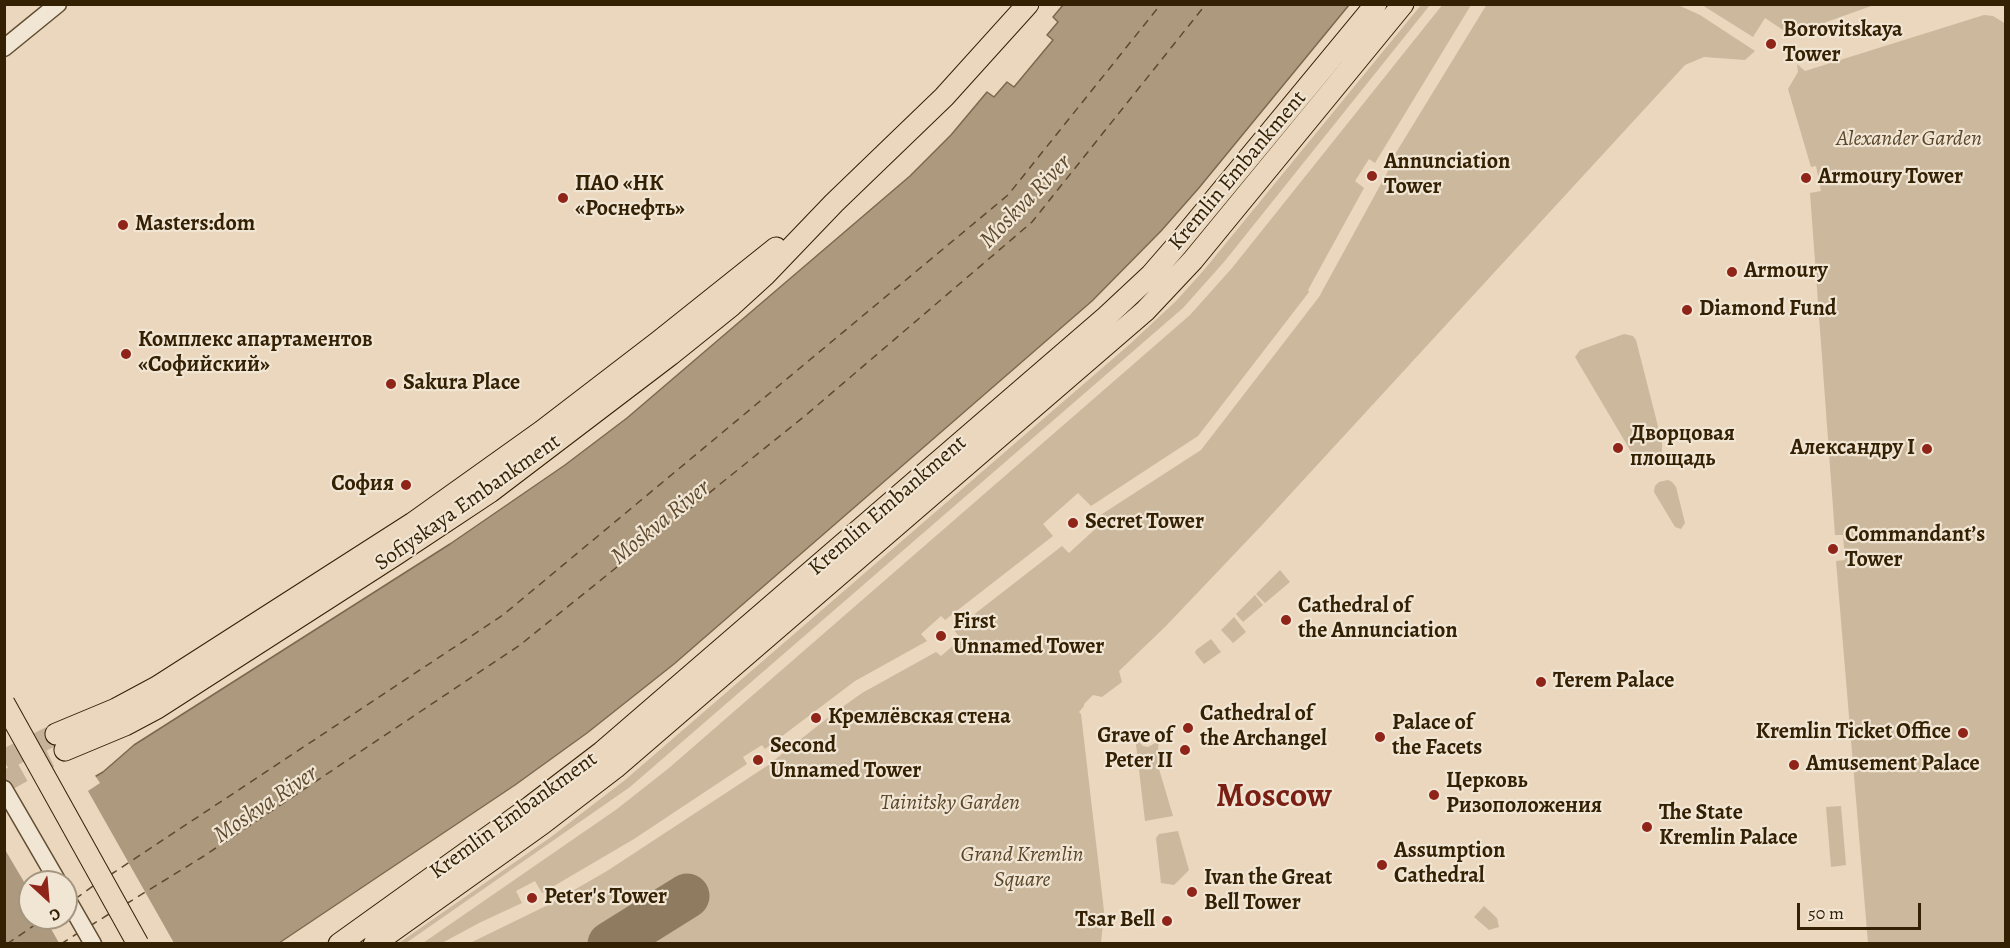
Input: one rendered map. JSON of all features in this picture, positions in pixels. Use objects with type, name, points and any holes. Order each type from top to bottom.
[{"type":"main road","name":"Sofiyskaya Embankment","points":[[60,742],[124,725],[157,708],[386,562],[490,492],[669,356],[765,275],[834,203],[944,97],[1028,4]]},
{"type":"main road","name":"Kremlin Embankment","points":[[339,944],[530,807],[602,752],[1106,317],[1151,275],[1177,245],[1376,4]]},
{"type":"main road","name":"Kremlin Embankment","points":[[374,944],[542,824],[615,768],[1145,311],[1193,260],[1403,4]]},
{"type":"main road","points":[[4,703],[138,944]]},
{"type":"street","points":[[4,48],[58,4]]},
{"type":"street","points":[[4,789],[50,870]]},
{"type":"street","points":[[78,918],[93,944]]},
{"type":"green space","points":[[1443,4],[1471,5],[1375,163],[1369,159],[1355,181],[1364,188],[1308,290],[1309,292],[1198,436],[1091,506],[1078,493],[1043,524],[1053,536],[945,620],[941,616],[921,634],[927,641],[855,681],[765,749],[762,745],[743,757],[747,764],[634,839],[542,893],[535,881],[516,891],[522,903],[442,943],[423,943],[617,809],[669,768],[1190,315],[1232,268]]},
{"type":"green space","name":"Tainitsky Garden","points":[[1487,4],[1678,5],[1700,15],[1755,51],[1745,60],[1704,57],[1685,65],[1262,525],[1165,627],[1119,671],[1122,682],[1102,697],[1093,695],[1084,704],[1079,712],[1104,911],[1101,943],[470,943],[548,905],[607,871],[773,762],[862,693],[936,652],[941,656],[961,639],[954,630],[1062,546],[1069,553],[1104,521],[1099,516],[1201,450],[1319,297],[1388,171],[1386,169]]},
{"type":"green space","points":[[1421,5],[1430,5],[1224,262],[1183,308],[630,787],[406,943],[399,943],[551,837],[625,780],[1130,344],[1176,301],[1204,270]]},
{"type":"green space","points":[[1702,5],[1874,5],[1793,34],[1789,34],[1765,18],[1753,37]]},
{"type":"green space","name":"Alexander Garden","points":[[1984,15],[1993,16],[2006,24],[2005,943],[1868,943],[1836,561],[1845,560],[1843,535],[1835,535],[1810,193],[1821,191],[1816,166],[1811,167],[1788,89],[1798,72],[1797,64],[1805,71]]},
{"type":"green space","points":[[1624,334],[1633,336],[1636,340],[1662,442],[1662,454],[1652,462],[1641,462],[1633,455],[1575,357],[1580,350]]},
{"type":"green space","points":[[1668,480],[1676,487],[1685,523],[1681,529],[1675,527],[1654,492],[1659,482]]},
{"type":"green space","points":[[1280,570],[1290,582],[1265,603],[1256,594]]},
{"type":"green space","points":[[1255,595],[1263,605],[1243,622],[1236,614]]},
{"type":"green space","points":[[1234,617],[1246,632],[1233,643],[1221,630]]},
{"type":"green space","points":[[1211,639],[1221,652],[1204,664],[1195,653]]},
{"type":"green space","points":[[1159,741],[1160,753],[1169,757],[1160,764],[1159,769],[1173,816],[1145,821],[1136,744],[1139,742],[1148,747]]},
{"type":"green space","points":[[1841,806],[1846,865],[1831,867],[1826,807]]},
{"type":"green space","points":[[1178,831],[1189,870],[1174,885],[1161,883],[1156,838],[1159,834]]},
{"type":"green space","points":[[1484,906],[1497,918],[1499,927],[1489,930],[1474,917]]},
{"type":"water","name":"Moskva River","points":[[1063,5],[1349,5],[1198,189],[1161,231],[1092,301],[674,664],[587,733],[515,785],[279,943],[5,943],[4,830],[103,772],[134,745],[450,544],[565,465],[627,418],[910,176],[951,135],[987,92],[994,97],[1007,82],[1014,87],[1053,40],[1047,35],[1058,22],[1053,17]]},
{"type":"pier","points":[[94,774],[100,783],[88,791],[174,943],[59,943],[52,930],[78,930],[78,870],[18,872],[4,848],[4,826]]},
{"type":"ferry route","points":[[110,875],[503,615],[1008,195],[1161,4]]},
{"type":"ferry route","points":[[126,904],[204,856],[520,645],[806,415],[1032,222],[1206,4]]},
{"type":"ferry route","points":[[78,897],[93,886]]},
{"type":"ferry route","points":[[90,926],[109,914]]},
{"type":"ferry route","points":[[7,944],[27,930]]},
{"type":"ferry route","points":[[61,944],[78,933]]},
{"type":"taxiway","points":[[610,944],[687,896]]},
{"type":"tunnel","points":[[4,760],[56,734]]},
{"type":"tunnel","points":[[4,782],[65,750]]},
{"type":"place","name":"Borovitskaya Tower","points":[[1771,44]]},
{"type":"place","name":"Annunciation Tower","points":[[1372,176]]},
{"type":"place","name":"Armoury Tower","points":[[1806,178]]},
{"type":"place","name":"ПАО «НК «Роснефть»","points":[[563,198]]},
{"type":"place","name":"Masters:dom","points":[[123,225]]},
{"type":"place","name":"Armoury","points":[[1732,272]]},
{"type":"place","name":"Diamond Fund","points":[[1687,310]]},
{"type":"place","name":"Комплекс апартаментов «Софийский»","points":[[126,354]]},
{"type":"place","name":"Sakura Place","points":[[391,384]]},
{"type":"place","name":"Дворцовая площадь","points":[[1618,448]]},
{"type":"place","name":"Александру I","points":[[1927,449]]},
{"type":"place","name":"София","points":[[406,485]]},
{"type":"place","name":"Secret Tower","points":[[1073,523]]},
{"type":"place","name":"Commandant’s Tower","points":[[1833,549]]},
{"type":"place","name":"Cathedral of the Annunciation","points":[[1286,620]]},
{"type":"place","name":"First Unnamed Tower","points":[[941,636]]},
{"type":"place","name":"Terem Palace","points":[[1541,682]]},
{"type":"place","name":"Кремлёвская стена","points":[[816,718]]},
{"type":"place","name":"Cathedral of the Archangel","points":[[1188,728]]},
{"type":"place","name":"Kremlin Ticket Office","points":[[1963,733]]},
{"type":"place","name":"Palace of the Facets","points":[[1380,737]]},
{"type":"place","name":"Grave of Peter II","points":[[1185,750]]},
{"type":"place","name":"Second Unnamed Tower","points":[[758,760]]},
{"type":"place","name":"Amusement Palace","points":[[1794,765]]},
{"type":"place","name":"Церковь Ризоположения","points":[[1434,795]]},
{"type":"place","name":"The State Kremlin Palace","points":[[1647,827]]},
{"type":"place","name":"Assumption Cathedral","points":[[1382,865]]},
{"type":"place","name":"Ivan the Great Bell Tower","points":[[1192,892]]},
{"type":"place","name":"Peter's Tower","points":[[532,898]]},
{"type":"place","name":"Tsar Bell","points":[[1167,921]]},
{"type":"district","name":"Moscow","points":[[1274,798]]},
{"type":"park label","name":"Grand Kremlin Square","points":[[1022,868]]}]
